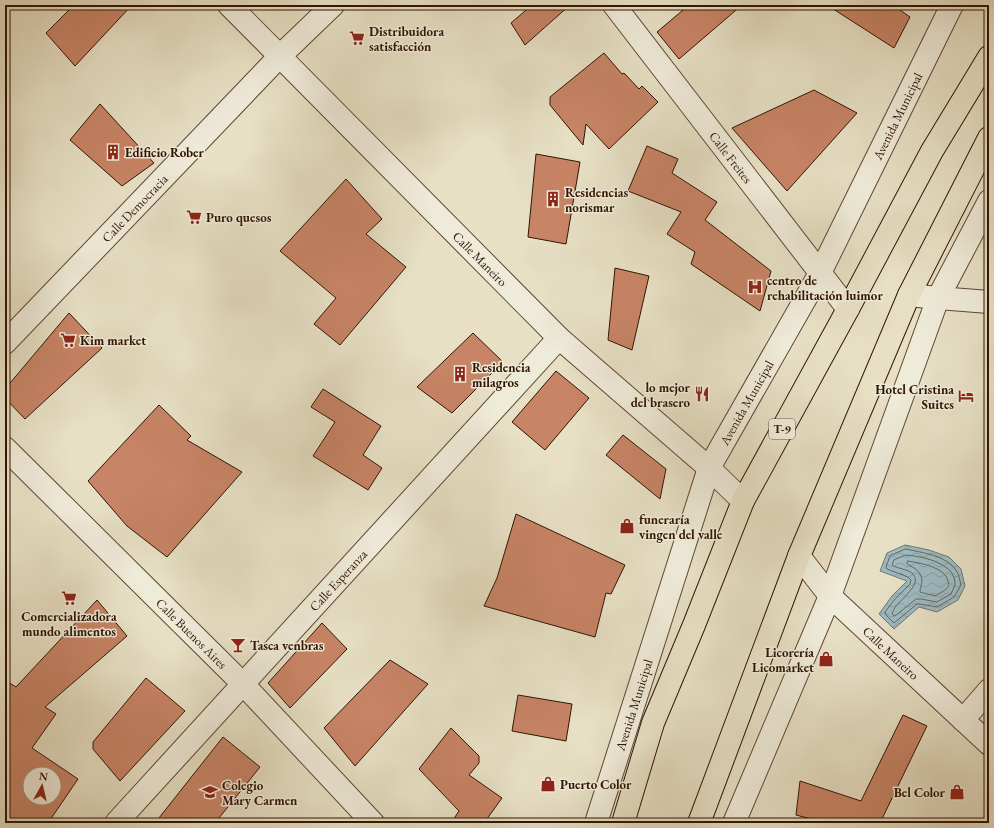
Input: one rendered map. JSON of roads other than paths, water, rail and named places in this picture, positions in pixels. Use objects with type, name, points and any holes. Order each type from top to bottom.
[{"type":"highway","name":"Avenida Municipal","points":[[622,823],[653,723],[744,501],[932,151],[989,57]]},
{"type":"highway","points":[[699,823],[799,556],[909,295],[989,138]]},
{"type":"street","name":"Calle Maneiro","points":[[229,5],[559,338],[709,468],[744,501]]},
{"type":"street","name":"Calle Democracia","points":[[5,343],[280,56],[333,5]]},
{"type":"street","name":"Calle Freites","points":[[614,5],[848,309]]},
{"type":"street","name":"Avenida Municipal","points":[[596,823],[709,468],[820,274],[952,5]]},
{"type":"street","points":[[734,823],[830,596],[938,298],[989,201]]},
{"type":"street","points":[[909,295],[989,302]]},
{"type":"street","name":"Calle Esperanza","points":[[116,823],[559,338]]},
{"type":"street","name":"Calle Buenos Aires","points":[[5,448],[242,684],[373,823]]},
{"type":"street","name":"Calle Maneiro","points":[[799,556],[830,596],[989,744]]},
{"type":"street","points":[[963,720],[989,690]]},
{"type":"water","points":[[905,545],[929,550],[949,557],[961,569],[965,586],[958,600],[937,612],[919,607],[894,629],[879,614],[892,596],[907,581],[880,571],[887,553]]},
{"type":"place","name":"Distribuidora satisfacción","points":[[357,38]]},
{"type":"place","name":"Edificio Rober","points":[[113,152]]},
{"type":"place","name":"Residencias norismar","points":[[553,199]]},
{"type":"place","name":"Puro quesos","points":[[194,217]]},
{"type":"place","name":"centro de rehabilitación luimor","points":[[755,287]]},
{"type":"place","name":"Kim market","points":[[68,340]]},
{"type":"place","name":"Residencia milagros","points":[[460,374]]},
{"type":"place","name":"lo mejor del brasero","points":[[702,394]]},
{"type":"place","name":"Hotel Cristina Suites","points":[[966,396]]},
{"type":"place","name":"funeraría vingen del valle","points":[[627,526]]},
{"type":"place","name":"Comercializadora mundo alimentos","points":[[69,598]]},
{"type":"place","name":"Tasca venbras","points":[[238,645]]},
{"type":"place","name":"Licorería Licomarket","points":[[826,659]]},
{"type":"place","name":"Puerto Color","points":[[548,784]]},
{"type":"place","name":"Colegio Mary Carmen","points":[[210,792]]},
{"type":"place","name":"Bel Color","points":[[957,792]]}]
